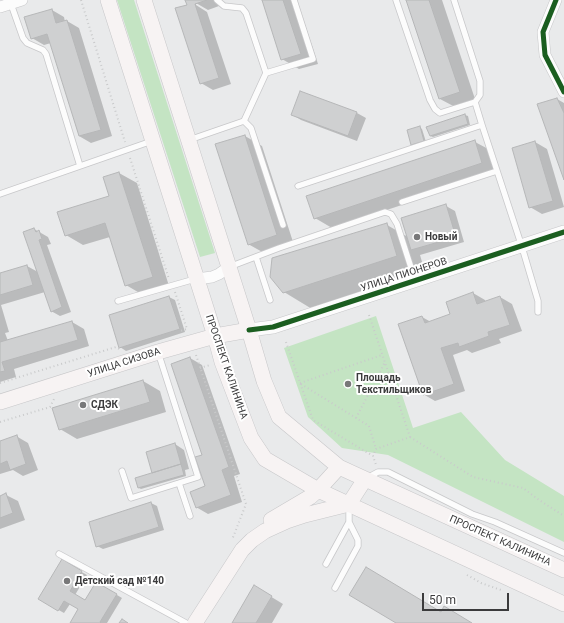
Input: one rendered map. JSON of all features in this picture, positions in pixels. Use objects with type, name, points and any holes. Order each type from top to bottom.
[{"type":"main road","name":"ПРОСПЕКТ КАЛИНИНА","points":[[108,0],[222,362],[251,438],[266,459],[318,490],[564,604]]},
{"type":"main road","name":"ПРОСПЕКТ КАЛИНИНА","points":[[144,0],[264,381],[279,417],[339,467],[372,476],[564,570]]},
{"type":"main road","name":"УЛИЦА СИЗОВА","points":[[0,402],[158,352],[215,336],[249,330]]},
{"type":"main road","points":[[195,623],[242,550],[252,540],[260,528],[310,497],[339,467]]},
{"type":"main road","points":[[252,540],[266,531],[287,521],[349,504],[372,476]]},
{"type":"street","points":[[0,8],[22,0]]},
{"type":"street","points":[[556,0],[543,32],[545,55],[564,92]]},
{"type":"street","name":"УЛИЦА ПИОНЕРОВ","points":[[249,330],[273,327],[522,247],[564,232]]},
{"type":"street","points":[[196,279],[212,277],[229,267]]},
{"type":"lane","points":[[188,140],[244,121],[266,73],[246,13],[242,8],[224,6],[217,0]]},
{"type":"lane","points":[[266,73],[313,59],[294,0]]},
{"type":"lane","points":[[396,0],[430,100],[435,109],[440,113],[475,102],[480,95],[480,81],[454,0]]},
{"type":"lane","points":[[11,4],[23,38],[27,43],[43,50],[46,54],[80,166]]},
{"type":"lane","points":[[475,102],[522,247],[538,301],[538,312]]},
{"type":"lane","points":[[244,121],[251,128],[283,225]]},
{"type":"lane","points":[[298,186],[482,125]]},
{"type":"lane","points":[[0,194],[152,141]]},
{"type":"lane","points":[[402,202],[497,171]]},
{"type":"lane","points":[[229,267],[278,248],[385,212],[391,214],[397,224],[415,281]]},
{"type":"lane","points":[[256,257],[270,300]]},
{"type":"lane","points":[[118,301],[196,279]]},
{"type":"lane","points":[[122,471],[131,498],[198,477],[158,352]]},
{"type":"lane","points":[[372,476],[388,472],[472,514],[495,522],[564,553]]},
{"type":"lane","points":[[179,483],[190,516]]},
{"type":"lane","points":[[335,588],[358,546],[358,540],[349,522],[349,504]]},
{"type":"lane","points":[[326,564],[349,522]]},
{"type":"lane","points":[[59,554],[186,623]]},
{"type":"path","points":[[81,0],[127,149],[171,285],[175,292],[187,329],[180,331]]},
{"type":"path","points":[[369,314],[410,437],[473,477],[523,488],[564,516]]},
{"type":"path","points":[[286,342],[313,420],[373,456]]},
{"type":"path","points":[[0,383],[116,347],[120,350],[128,348]]},
{"type":"path","points":[[195,353],[246,504],[231,543]]},
{"type":"path","points":[[300,383],[382,355]]},
{"type":"path","points":[[356,418],[385,362]]},
{"type":"path","points":[[200,368],[213,364]]},
{"type":"path","points":[[300,383],[369,426],[376,449],[373,456],[372,476]]},
{"type":"path","points":[[0,422],[50,406],[54,399]]},
{"type":"path","points":[[376,449],[410,437]]},
{"type":"path","points":[[462,572],[481,583],[502,591]]},
{"type":"green space","points":[[117,0],[134,0],[215,253],[200,257]]},
{"type":"green space","points":[[376,316],[413,428],[461,412],[505,460],[564,496],[564,542],[388,455],[342,448],[308,417],[284,348]]},
{"type":"building","points":[[185,0],[207,0],[195,4],[219,78],[200,84],[175,8],[187,5]]},
{"type":"building","points":[[262,0],[283,0],[301,54],[281,60]]},
{"type":"building","points":[[406,0],[429,0],[460,92],[439,99]]},
{"type":"building","points":[[52,9],[56,23],[67,20],[101,130],[79,136],[47,34],[31,39],[24,17]]},
{"type":"building","points":[[300,91],[357,112],[348,136],[291,115]]},
{"type":"building","points":[[557,98],[564,113],[564,180],[537,104]]},
{"type":"building","points":[[465,114],[468,124],[430,136],[426,127]]},
{"type":"building","points":[[420,126],[424,141],[411,145],[407,130]]},
{"type":"building","points":[[245,135],[277,235],[248,245],[215,144]]},
{"type":"building","points":[[475,140],[482,163],[314,219],[306,196]]},
{"type":"building","points":[[535,141],[553,201],[529,208],[512,148]]},
{"type":"building","points":[[119,172],[153,277],[125,286],[105,223],[65,236],[57,212],[109,196],[103,177]]},
{"type":"building","points":[[446,204],[456,237],[411,250],[401,218]]},
{"type":"building","points":[[387,223],[397,256],[283,293],[270,277],[272,258]]},
{"type":"building","points":[[34,228],[36,232],[39,230],[42,239],[39,240],[62,307],[51,312],[23,232]]},
{"type":"building","points":[[27,265],[33,285],[0,295],[0,273]]},
{"type":"building","points":[[473,292],[477,304],[500,296],[510,325],[488,332],[489,336],[459,347],[458,343],[441,348],[454,384],[423,395],[398,324],[422,316],[425,323],[450,314],[446,302]]},
{"type":"building","points":[[169,296],[180,329],[119,348],[109,315]]},
{"type":"building","points":[[72,321],[78,340],[2,362],[5,371],[0,372],[0,342]]},
{"type":"building","points":[[190,357],[229,467],[222,470],[231,495],[196,508],[190,492],[205,486],[195,457],[202,455],[171,364]]},
{"type":"building","points":[[143,380],[150,402],[59,430],[52,408]]},
{"type":"building","points":[[17,435],[26,464],[10,470],[7,461],[0,464],[0,441]]},
{"type":"building","points":[[175,443],[181,464],[152,473],[146,452]]},
{"type":"building","points":[[181,464],[184,475],[138,488],[135,478]]},
{"type":"building","points":[[6,493],[13,513],[0,518],[0,496]]},
{"type":"building","points":[[151,502],[159,527],[96,547],[89,522]]},
{"type":"building","points":[[62,559],[82,571],[70,591],[85,600],[96,582],[117,594],[100,622],[101,623],[70,623],[78,609],[64,601],[58,611],[38,599]]},
{"type":"building","points":[[366,567],[441,612],[444,606],[472,623],[396,623],[349,595]]},
{"type":"building","points":[[254,585],[272,596],[256,623],[232,623]]},
{"type":"building","points":[[122,619],[128,623],[119,623]]},
{"type":"cycle path","points":[[556,0],[543,32],[545,55],[564,92]]},
{"type":"cycle path","points":[[249,330],[273,327],[564,232]]},
{"type":"place","name":"Новый","points":[[417,237]]},
{"type":"place","name":"Площадь Текстильщиков","points":[[348,384]]},
{"type":"place","name":"СДЭК","points":[[83,405]]},
{"type":"place","name":"Детский сад №140","points":[[67,581]]}]
